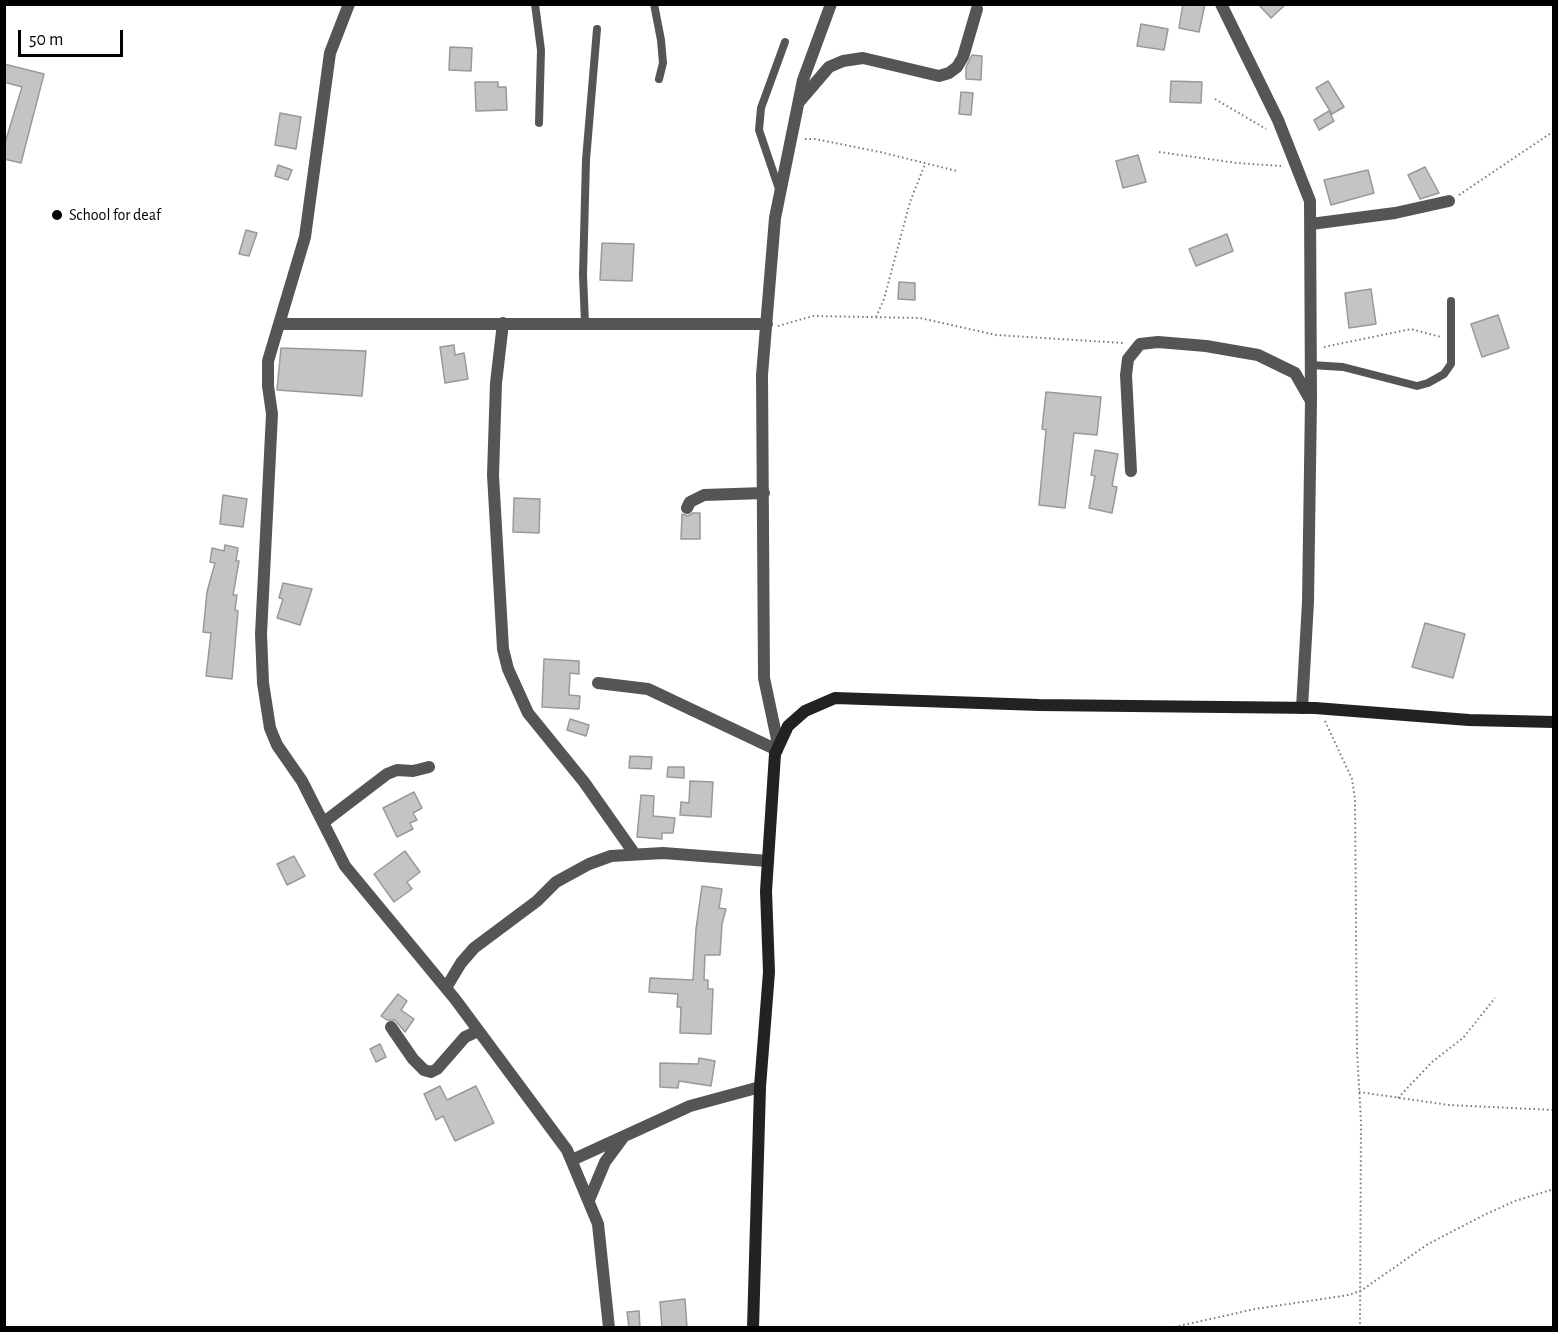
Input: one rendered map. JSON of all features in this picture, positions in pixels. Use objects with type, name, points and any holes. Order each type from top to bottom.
[{"type":"street","points":[[349,4],[330,53],[305,237],[268,361],[268,386],[272,414],[261,634],[263,683],[270,728],[277,746],[302,781],[345,866],[446,988],[543,1115],[572,1160],[598,1224],[609,1328]]},
{"type":"street","points":[[753,1328],[760,1087],[769,972],[768,861],[777,747],[764,678],[762,375],[775,218],[803,80],[831,4]]},
{"type":"street","points":[[1221,4],[1278,120],[1310,201],[1311,401],[1308,602],[1302,708]]},
{"type":"street","points":[[798,103],[829,67],[843,61],[863,58],[939,76],[949,73],[957,67],[963,57],[977,9]]},
{"type":"street","points":[[1311,224],[1395,213],[1449,201]]},
{"type":"street","points":[[503,323],[495,383],[493,475],[503,649],[508,669],[528,713],[584,782],[634,853]]},
{"type":"street","points":[[279,324],[585,323],[766,328]]},
{"type":"street","points":[[1131,471],[1126,375],[1128,359],[1140,344],[1158,342],[1206,346],[1258,355],[1295,373],[1311,401]]},
{"type":"street","points":[[687,508],[690,502],[704,495],[764,493]]},
{"type":"street","points":[[598,683],[648,689],[777,747]]},
{"type":"street","points":[[777,747],[788,726],[805,711],[835,698],[1040,705],[1319,708],[1469,720],[1554,722]]},
{"type":"street","points":[[324,822],[387,774],[397,770],[414,771],[429,767]]},
{"type":"street","points":[[446,988],[461,963],[474,948],[528,908],[556,882],[589,864],[611,856],[634,853],[674,853],[768,861]]},
{"type":"street","points":[[391,1027],[413,1059],[424,1070],[431,1072],[438,1069],[465,1037],[478,1030]]},
{"type":"street","points":[[572,1160],[690,1106],[760,1087]]},
{"type":"street","points":[[589,1200],[605,1162],[623,1138]]},
{"type":"lane","points":[[536,4],[541,50],[539,123]]},
{"type":"lane","points":[[654,4],[662,40],[663,63],[658,79]]},
{"type":"lane","points":[[585,323],[583,275],[586,160],[597,29]]},
{"type":"lane","points":[[780,193],[759,130],[760,108],[786,42]]},
{"type":"lane","points":[[1311,365],[1343,367],[1417,386],[1428,383],[1444,374],[1450,364],[1452,340],[1450,301]]},
{"type":"path","points":[[1215,99],[1268,129]]},
{"type":"path","points":[[1449,201],[1485,180],[1554,131]]},
{"type":"path","points":[[791,141],[815,139],[957,171]]},
{"type":"path","points":[[1159,152],[1299,169]]},
{"type":"path","points":[[876,317],[884,299],[910,202],[925,164]]},
{"type":"path","points":[[766,328],[813,316],[876,317],[940,321],[996,335],[1140,344]]},
{"type":"path","points":[[1311,349],[1341,345],[1412,329],[1452,340]]},
{"type":"path","points":[[1319,708],[1352,779],[1355,799],[1362,1290],[1360,1328]]},
{"type":"path","points":[[1398,1098],[1431,1062],[1463,1038],[1495,998]]},
{"type":"path","points":[[1359,1092],[1449,1105],[1554,1110]]},
{"type":"path","points":[[1170,1328],[1255,1309],[1328,1300],[1362,1290],[1428,1244],[1498,1207],[1554,1189]]},
{"type":"building","points":[[1183,4],[1205,4],[1199,32],[1179,28]]},
{"type":"building","points":[[1258,4],[1286,4],[1271,18]]},
{"type":"building","points":[[1141,24],[1168,29],[1164,50],[1137,46]]},
{"type":"building","points":[[450,47],[472,48],[471,71],[449,70]]},
{"type":"building","points":[[972,55],[982,56],[981,80],[966,79],[966,67]]},
{"type":"building","points":[[4,64],[44,74],[21,163],[4,159],[4,146],[22,87],[4,82]]},
{"type":"building","points":[[1171,81],[1202,82],[1201,103],[1170,102]]},
{"type":"building","points":[[1328,81],[1344,107],[1332,114],[1316,88]]},
{"type":"building","points":[[475,82],[498,82],[498,87],[506,87],[507,110],[476,111]]},
{"type":"building","points":[[961,92],[973,93],[971,115],[959,114]]},
{"type":"building","points":[[1329,111],[1334,121],[1319,130],[1314,120]]},
{"type":"building","points":[[280,113],[301,117],[296,149],[275,145]]},
{"type":"building","points":[[1138,155],[1146,182],[1123,188],[1116,161]]},
{"type":"building","points":[[278,165],[292,170],[288,180],[275,176]]},
{"type":"building","points":[[1425,167],[1439,193],[1420,199],[1408,175]]},
{"type":"building","points":[[1368,170],[1374,193],[1331,205],[1324,180]]},
{"type":"building","points":[[246,230],[257,233],[249,256],[239,254]]},
{"type":"building","points":[[1227,234],[1233,251],[1196,266],[1189,249]]},
{"type":"building","points":[[602,243],[634,244],[632,281],[600,280]]},
{"type":"building","points":[[899,282],[915,283],[915,300],[898,299]]},
{"type":"building","points":[[1371,289],[1376,324],[1349,328],[1345,293]]},
{"type":"building","points":[[1498,315],[1509,348],[1482,357],[1471,324]]},
{"type":"building","points":[[454,345],[455,355],[464,353],[468,379],[445,383],[440,347]]},
{"type":"building","points":[[281,348],[366,351],[362,396],[277,390]]},
{"type":"building","points":[[1046,392],[1101,397],[1097,435],[1074,433],[1065,508],[1039,505],[1046,430],[1042,429]]},
{"type":"building","points":[[1095,450],[1118,454],[1112,486],[1117,487],[1112,513],[1089,508],[1095,476],[1091,475]]},
{"type":"building","points":[[223,495],[247,499],[243,527],[220,524]]},
{"type":"building","points":[[514,498],[540,499],[539,533],[513,532]]},
{"type":"building","points":[[700,513],[700,539],[681,539],[682,514],[688,516]]},
{"type":"building","points":[[225,545],[238,548],[236,561],[239,561],[233,595],[237,595],[235,610],[238,611],[232,679],[206,676],[211,633],[203,632],[207,592],[215,563],[210,562],[212,548],[224,551]]},
{"type":"building","points":[[283,583],[312,589],[300,625],[277,618],[283,599],[279,598]]},
{"type":"building","points":[[1425,623],[1465,634],[1453,678],[1412,667]]},
{"type":"building","points":[[544,659],[579,661],[579,674],[570,673],[569,695],[580,696],[579,709],[542,707]]},
{"type":"building","points":[[570,719],[589,725],[586,736],[567,730]]},
{"type":"building","points":[[630,756],[652,757],[651,769],[629,768]]},
{"type":"building","points":[[668,767],[684,767],[684,778],[667,777]]},
{"type":"building","points":[[690,781],[713,782],[711,817],[680,815],[681,802],[689,803]]},
{"type":"building","points":[[414,792],[422,808],[413,813],[417,820],[410,823],[413,829],[397,837],[383,808]]},
{"type":"building","points":[[641,795],[654,796],[653,816],[675,818],[673,833],[662,833],[662,839],[637,837]]},
{"type":"building","points":[[405,851],[420,872],[407,882],[412,889],[394,902],[374,874]]},
{"type":"building","points":[[294,856],[305,876],[287,885],[277,864]]},
{"type":"building","points":[[702,886],[722,889],[719,908],[726,909],[722,924],[720,955],[705,955],[704,980],[708,980],[708,989],[713,989],[711,1034],[680,1033],[681,1007],[677,1007],[678,994],[649,992],[650,978],[693,980],[696,929]]},
{"type":"building","points":[[398,994],[407,1001],[401,1010],[414,1019],[405,1032],[395,1020],[387,1020],[381,1016]]},
{"type":"building","points":[[380,1044],[386,1057],[376,1062],[370,1049]]},
{"type":"building","points":[[699,1058],[715,1061],[711,1086],[679,1081],[678,1088],[660,1087],[660,1063],[698,1064]]},
{"type":"building","points":[[440,1086],[447,1100],[476,1086],[494,1123],[455,1141],[443,1116],[436,1120],[424,1094]]},
{"type":"building","points":[[685,1299],[687,1328],[662,1328],[660,1302]]},
{"type":"building","points":[[639,1311],[640,1328],[629,1328],[627,1312]]},
{"type":"place","name":"School for deaf","points":[[57,215]]}]
